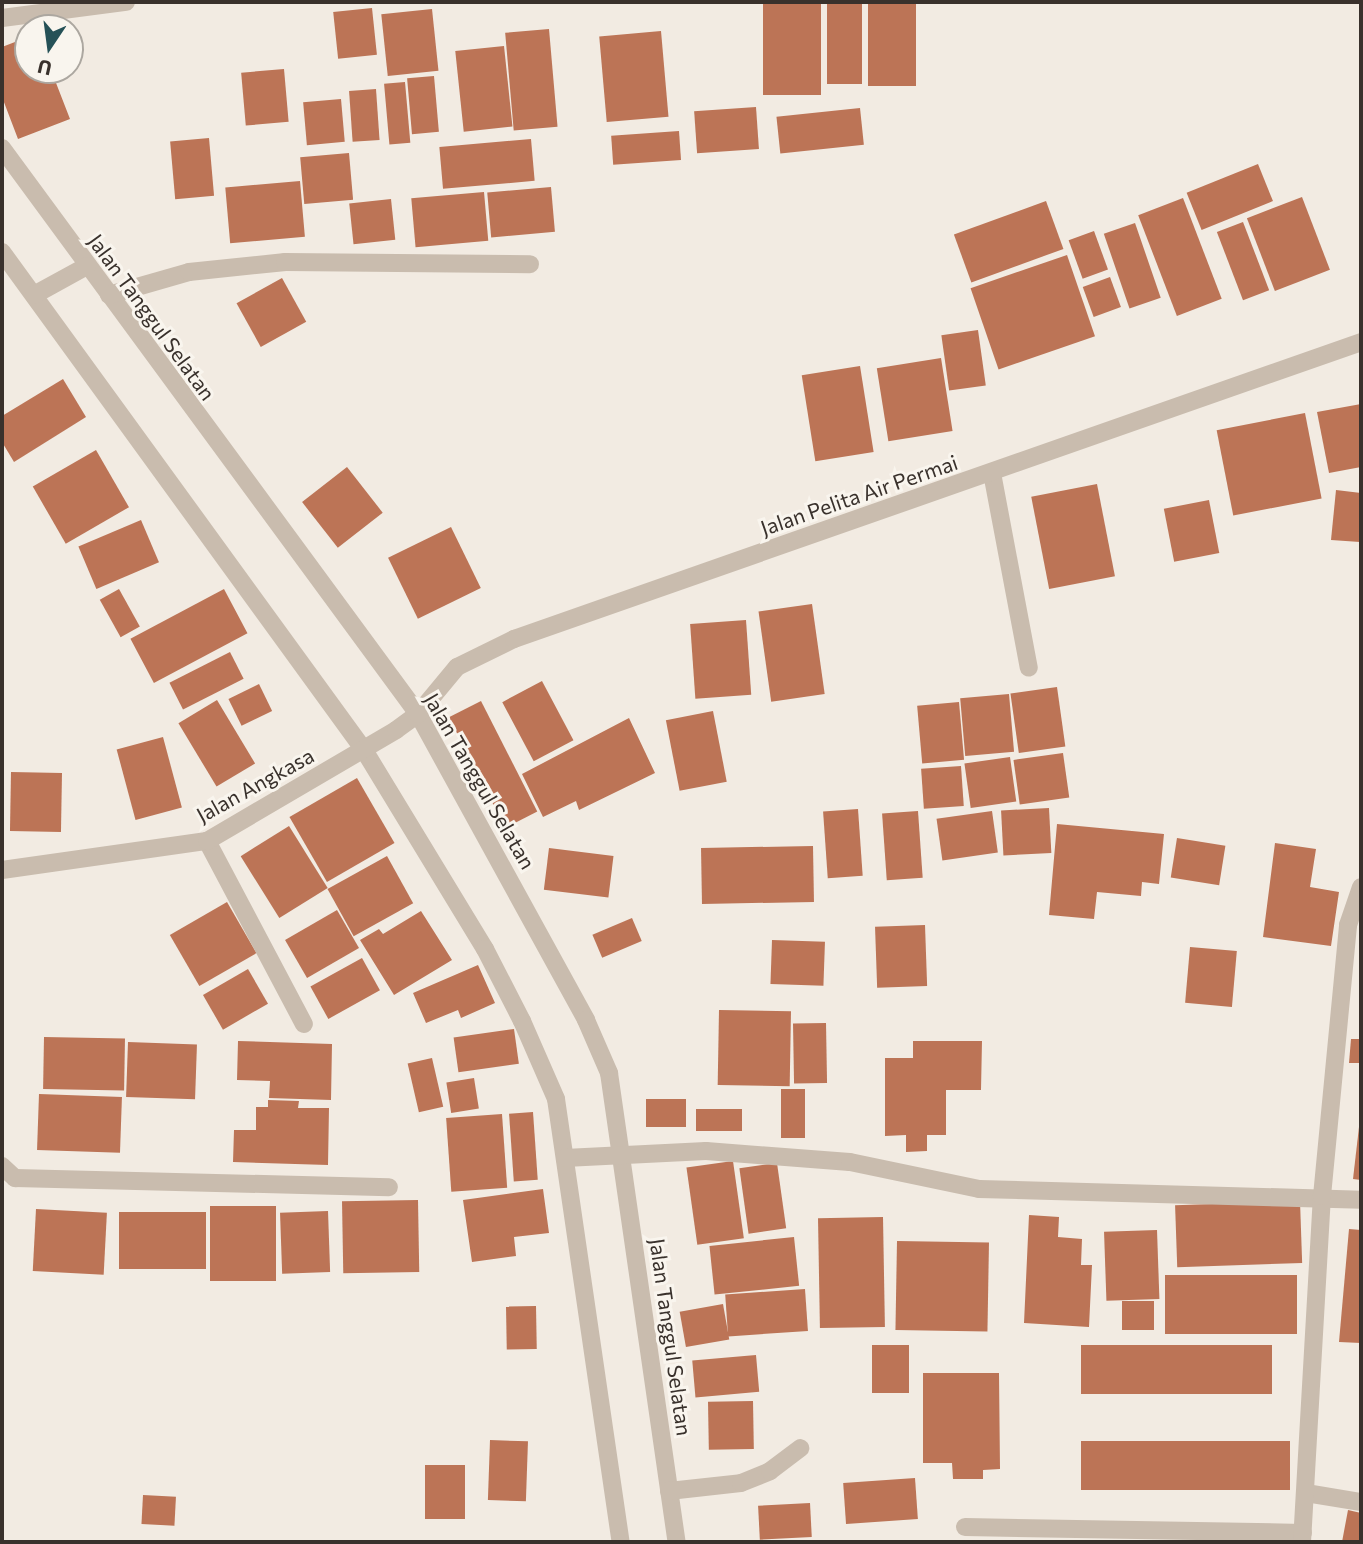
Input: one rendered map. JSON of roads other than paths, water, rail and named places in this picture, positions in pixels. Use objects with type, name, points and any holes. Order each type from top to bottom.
[{"type":"street","points":[[2,18],[79,3],[126,2]]},
{"type":"street","name":"Jalan Tanggul Selatan","points":[[2,148],[418,714],[586,1020],[609,1073],[677,1542]]},
{"type":"street","points":[[2,252],[369,746],[485,949],[522,1021],[556,1099],[621,1542]]},
{"type":"street","points":[[109,295],[189,272],[285,262],[530,264]]},
{"type":"street","points":[[34,295],[87,266]]},
{"type":"street","name":"Jalan Pelita Air Permai","points":[[396,730],[418,714],[457,667],[514,639],[1361,342]]},
{"type":"street","points":[[992,473],[1029,668]]},
{"type":"street","name":"Jalan Angkasa","points":[[2,870],[207,841],[396,730]]},
{"type":"street","points":[[207,841],[304,1024]]},
{"type":"street","points":[[965,1527],[1303,1538],[1322,1196],[1348,925],[1361,887]]},
{"type":"street","points":[[565,1158],[706,1151],[850,1162],[979,1189],[1322,1196],[1361,1200]]},
{"type":"street","points":[[2,1166],[15,1178],[389,1187]]},
{"type":"street","points":[[669,1491],[741,1483],[770,1471],[800,1448]]},
{"type":"street","points":[[1306,1493],[1361,1502]]}]
